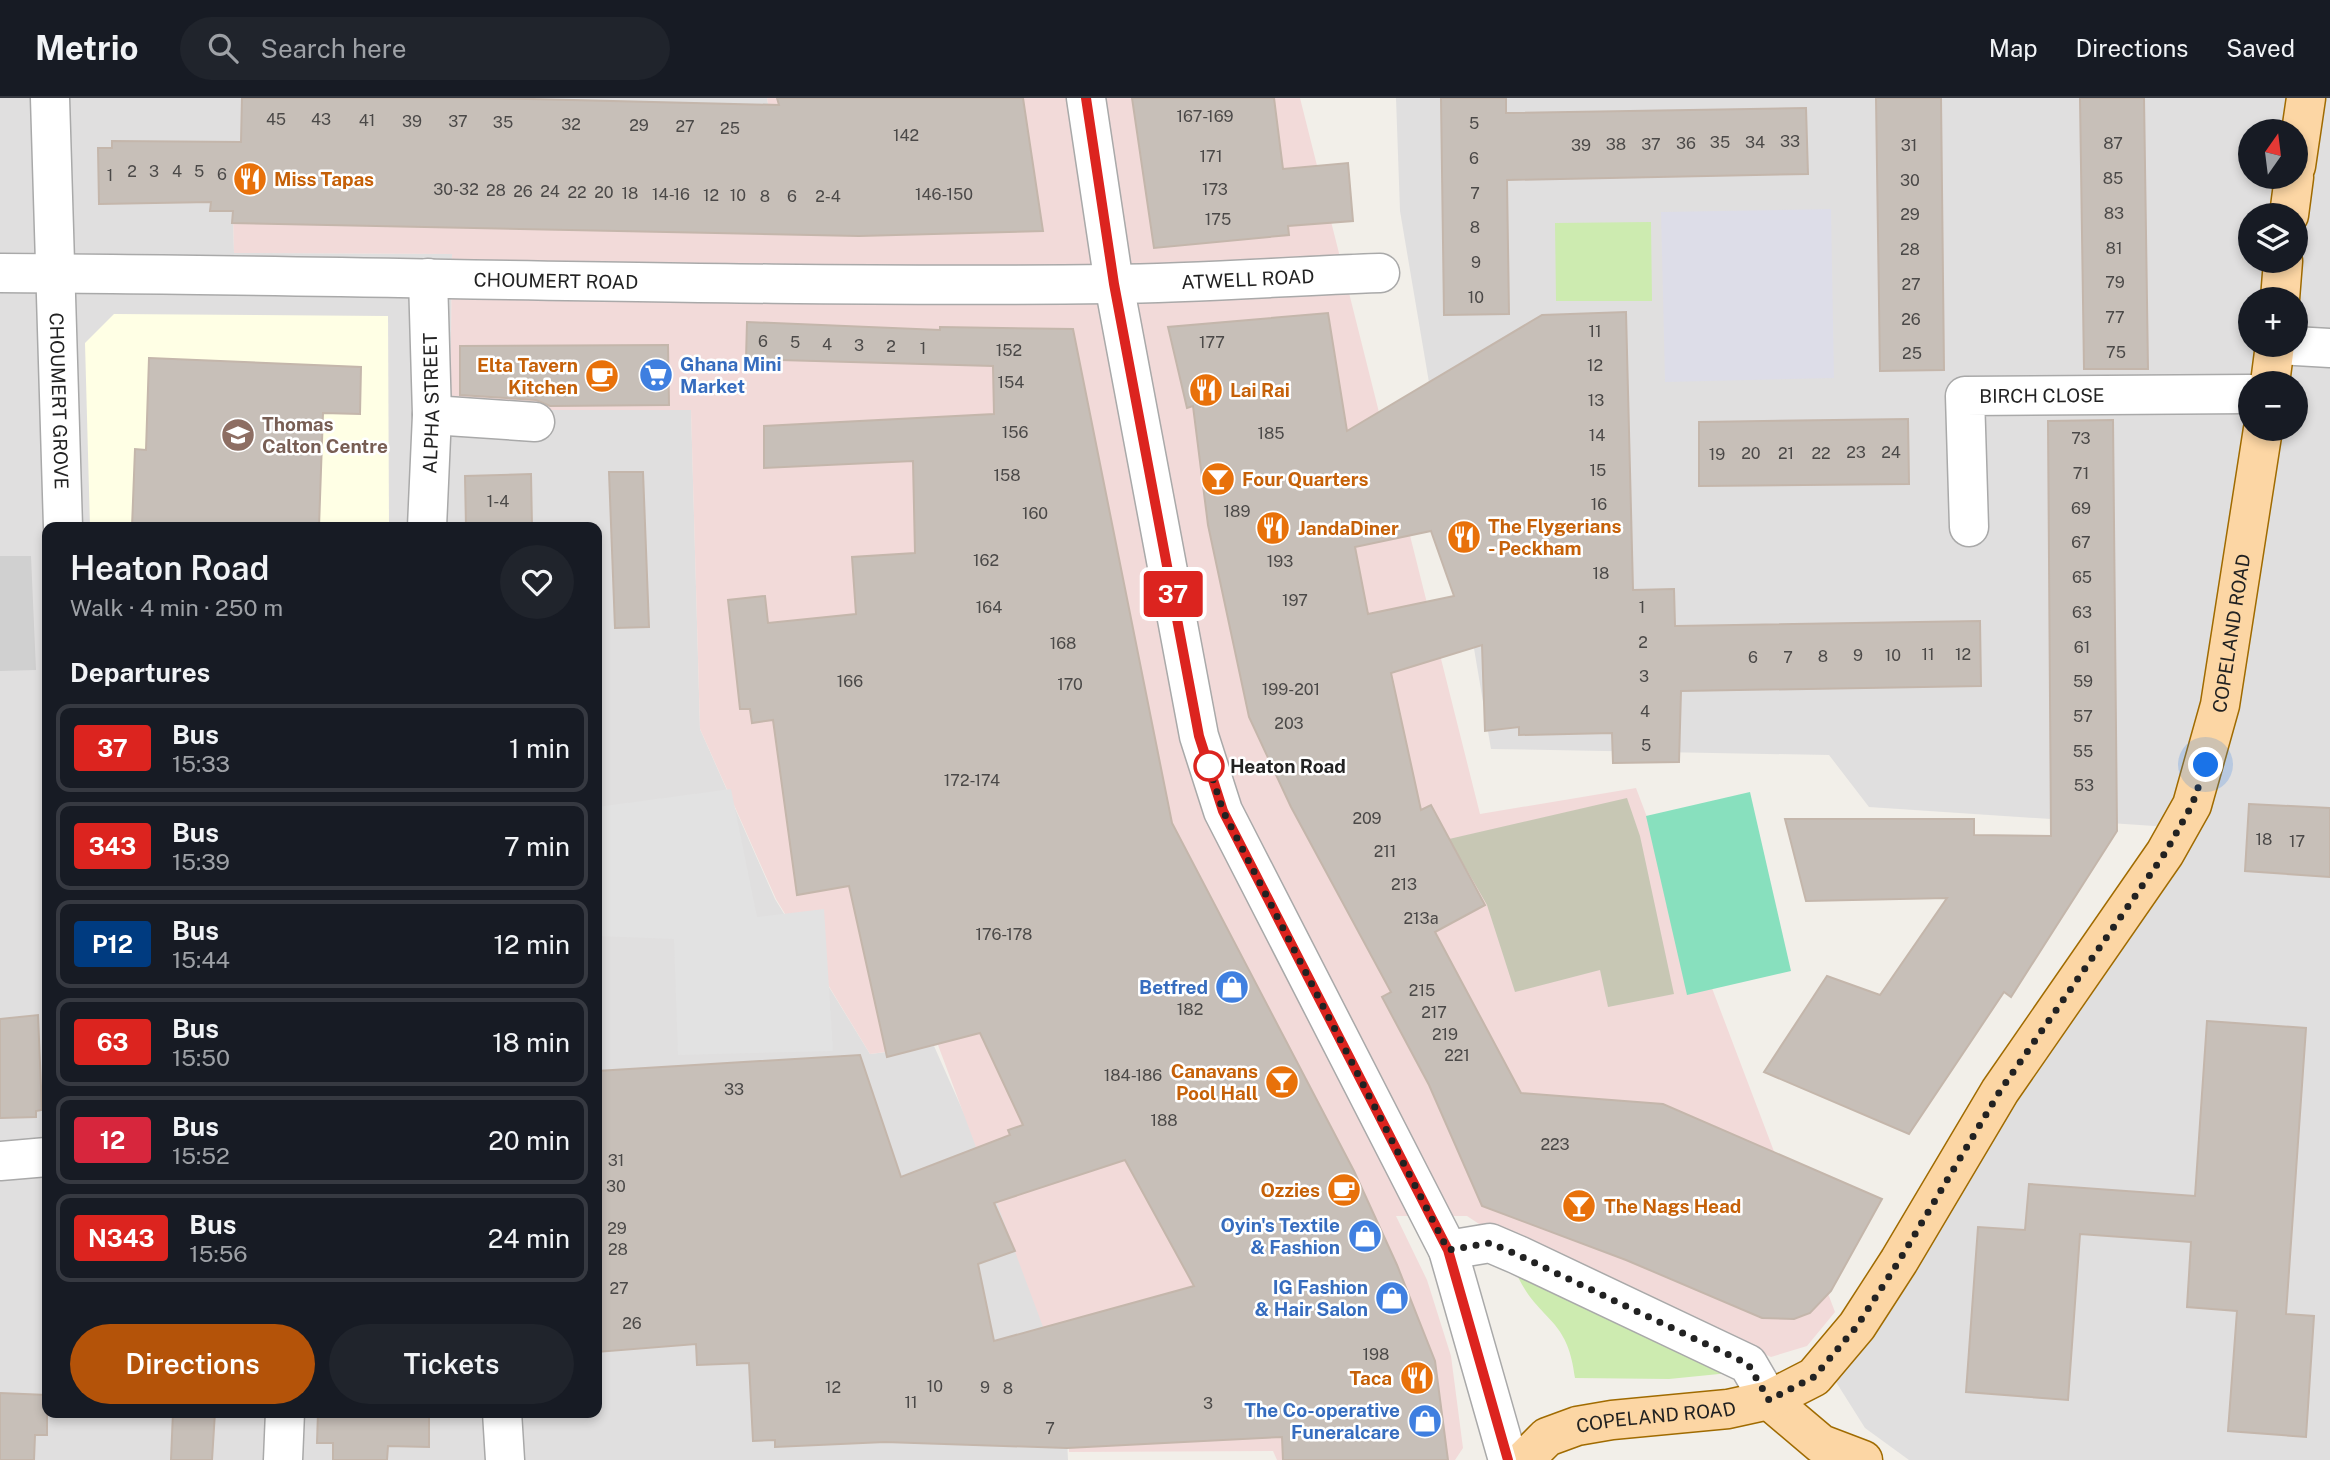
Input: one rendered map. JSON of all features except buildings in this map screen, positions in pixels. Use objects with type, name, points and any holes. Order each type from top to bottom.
[{"type":"main road","points":[[2303,119],[2306,98]]},
{"type":"main road","name":"COPELAND ROAD","points":[[1524,1460],[1547,1437],[1577,1426],[1728,1409],[1769,1400],[1814,1377],[1857,1326],[2000,1091],[2165,853],[2192,805],[2206,765],[2220,705],[2261,441]]},
{"type":"main road","points":[[1769,1400],[1821,1444],[1863,1460]]},
{"type":"street","name":"CHOUMERT GROVE","points":[[50,98],[63,522]]},
{"type":"street","points":[[1086,98],[1114,284],[1199,736],[1223,811],[1448,1250],[1508,1460]]},
{"type":"street","name":"CHOUMERT ROAD","points":[[0,273],[428,278],[678,285],[1114,284]]},
{"type":"street","name":"ATWELL ROAD","points":[[1114,284],[1380,273]]},
{"type":"street","name":"ALPHA STREET","points":[[427,522],[432,415],[428,278]]},
{"type":"street","points":[[2308,347],[2330,348]]},
{"type":"street","name":"BIRCH CLOSE","points":[[1969,527],[1965,396],[2238,394]]},
{"type":"street","points":[[432,415],[534,422]]},
{"type":"street","points":[[0,1161],[42,1157]]},
{"type":"street","points":[[1448,1250],[1490,1243],[1531,1261],[1748,1364],[1769,1400]]},
{"type":"street","points":[[283,1460],[285,1418]]},
{"type":"street","points":[[502,1418],[505,1460]]},
{"type":"shaded area","points":[[0,98],[767,98],[777,156],[233,211],[234,253],[452,254],[450,410],[691,409],[700,729],[775,899],[870,1054],[934,1046],[1034,1271],[1065,1394],[1068,1460],[0,1460]]},
{"type":"shaded area","points":[[767,98],[1300,98],[1480,814],[1636,788],[1835,1312],[1807,1346],[1771,1357],[1502,1239],[1467,1216],[1396,1216],[1427,1280],[1451,1356],[1463,1448],[1455,1460],[1277,1460],[1273,1451],[1069,1452],[1068,1394],[938,1045],[870,1054],[776,899],[700,729],[691,410],[450,410],[452,254],[234,253],[233,211],[777,155]]},
{"type":"shaded area","points":[[1396,98],[2330,98],[2330,1460],[1909,1460],[1865,1428],[1831,1374],[2184,828],[1869,807],[1829,755],[1491,749],[1400,211]]},
{"type":"shaded area","points":[[1831,209],[1834,378],[1665,382],[1661,212]]},
{"type":"shaded area","name":"Thomas Calton Centre","points":[[114,314],[388,316],[389,522],[90,522],[85,343]]},
{"type":"shaded area","points":[[0,556],[31,556],[36,670],[0,671]]},
{"type":"shaded area","points":[[731,789],[757,917],[824,909],[833,1051],[678,1055],[674,939],[602,936],[602,806]]},
{"type":"shaded area","points":[[1627,798],[1640,836],[1674,994],[1608,1007],[1600,970],[1515,992],[1487,905],[1449,839]]},
{"type":"green space","points":[[1651,222],[1652,301],[1556,301],[1555,223]]},
{"type":"green space","points":[[1750,792],[1791,971],[1687,995],[1646,816]]},
{"type":"green space","points":[[1518,1277],[1727,1362],[1729,1373],[1669,1379],[1575,1378],[1571,1358],[1560,1331],[1526,1292]]},
{"type":"bus line","name":"37","points":[[1086,98],[1114,284],[1199,736],[1223,811],[1448,1250],[1508,1460]]},
{"type":"place","name":"Miss Tapas","points":[[250,179]]},
{"type":"place","name":"Ghana Mini Market","points":[[656,375]]},
{"type":"place","name":"Elta Tavern Kitchen","points":[[602,376]]},
{"type":"place","name":"Lai Rai","points":[[1206,390]]},
{"type":"place","name":"Thomas Calton Centre","points":[[238,435]]},
{"type":"place","name":"Four Quarters","points":[[1218,479]]},
{"type":"place","name":"JandaDiner","points":[[1273,528]]},
{"type":"place","name":"The Flygerians - Peckham","points":[[1464,537]]},
{"type":"place","name":"Heaton Road","points":[[1209,766]]},
{"type":"place","name":"Betfred","points":[[1232,987]]},
{"type":"place","name":"Canavans Pool Hall","points":[[1282,1082]]},
{"type":"place","name":"Ozzies","points":[[1344,1190]]},
{"type":"place","name":"The Nags Head","points":[[1579,1206]]},
{"type":"place","name":"Oyin's Textile & Fashion","points":[[1365,1236]]},
{"type":"place","name":"IG Fashion & Hair Salon","points":[[1392,1298]]},
{"type":"place","name":"Taca","points":[[1417,1378]]},
{"type":"place","name":"The Co-operative Funeralcare","points":[[1425,1421]]},
{"type":"route","points":[[1209,766],[1207,761],[1223,811],[1448,1250],[1490,1243],[1518,1255],[1750,1365],[1769,1400],[1814,1377],[1857,1326],[2000,1091],[2165,853],[2192,805],[2206,765]]}]
